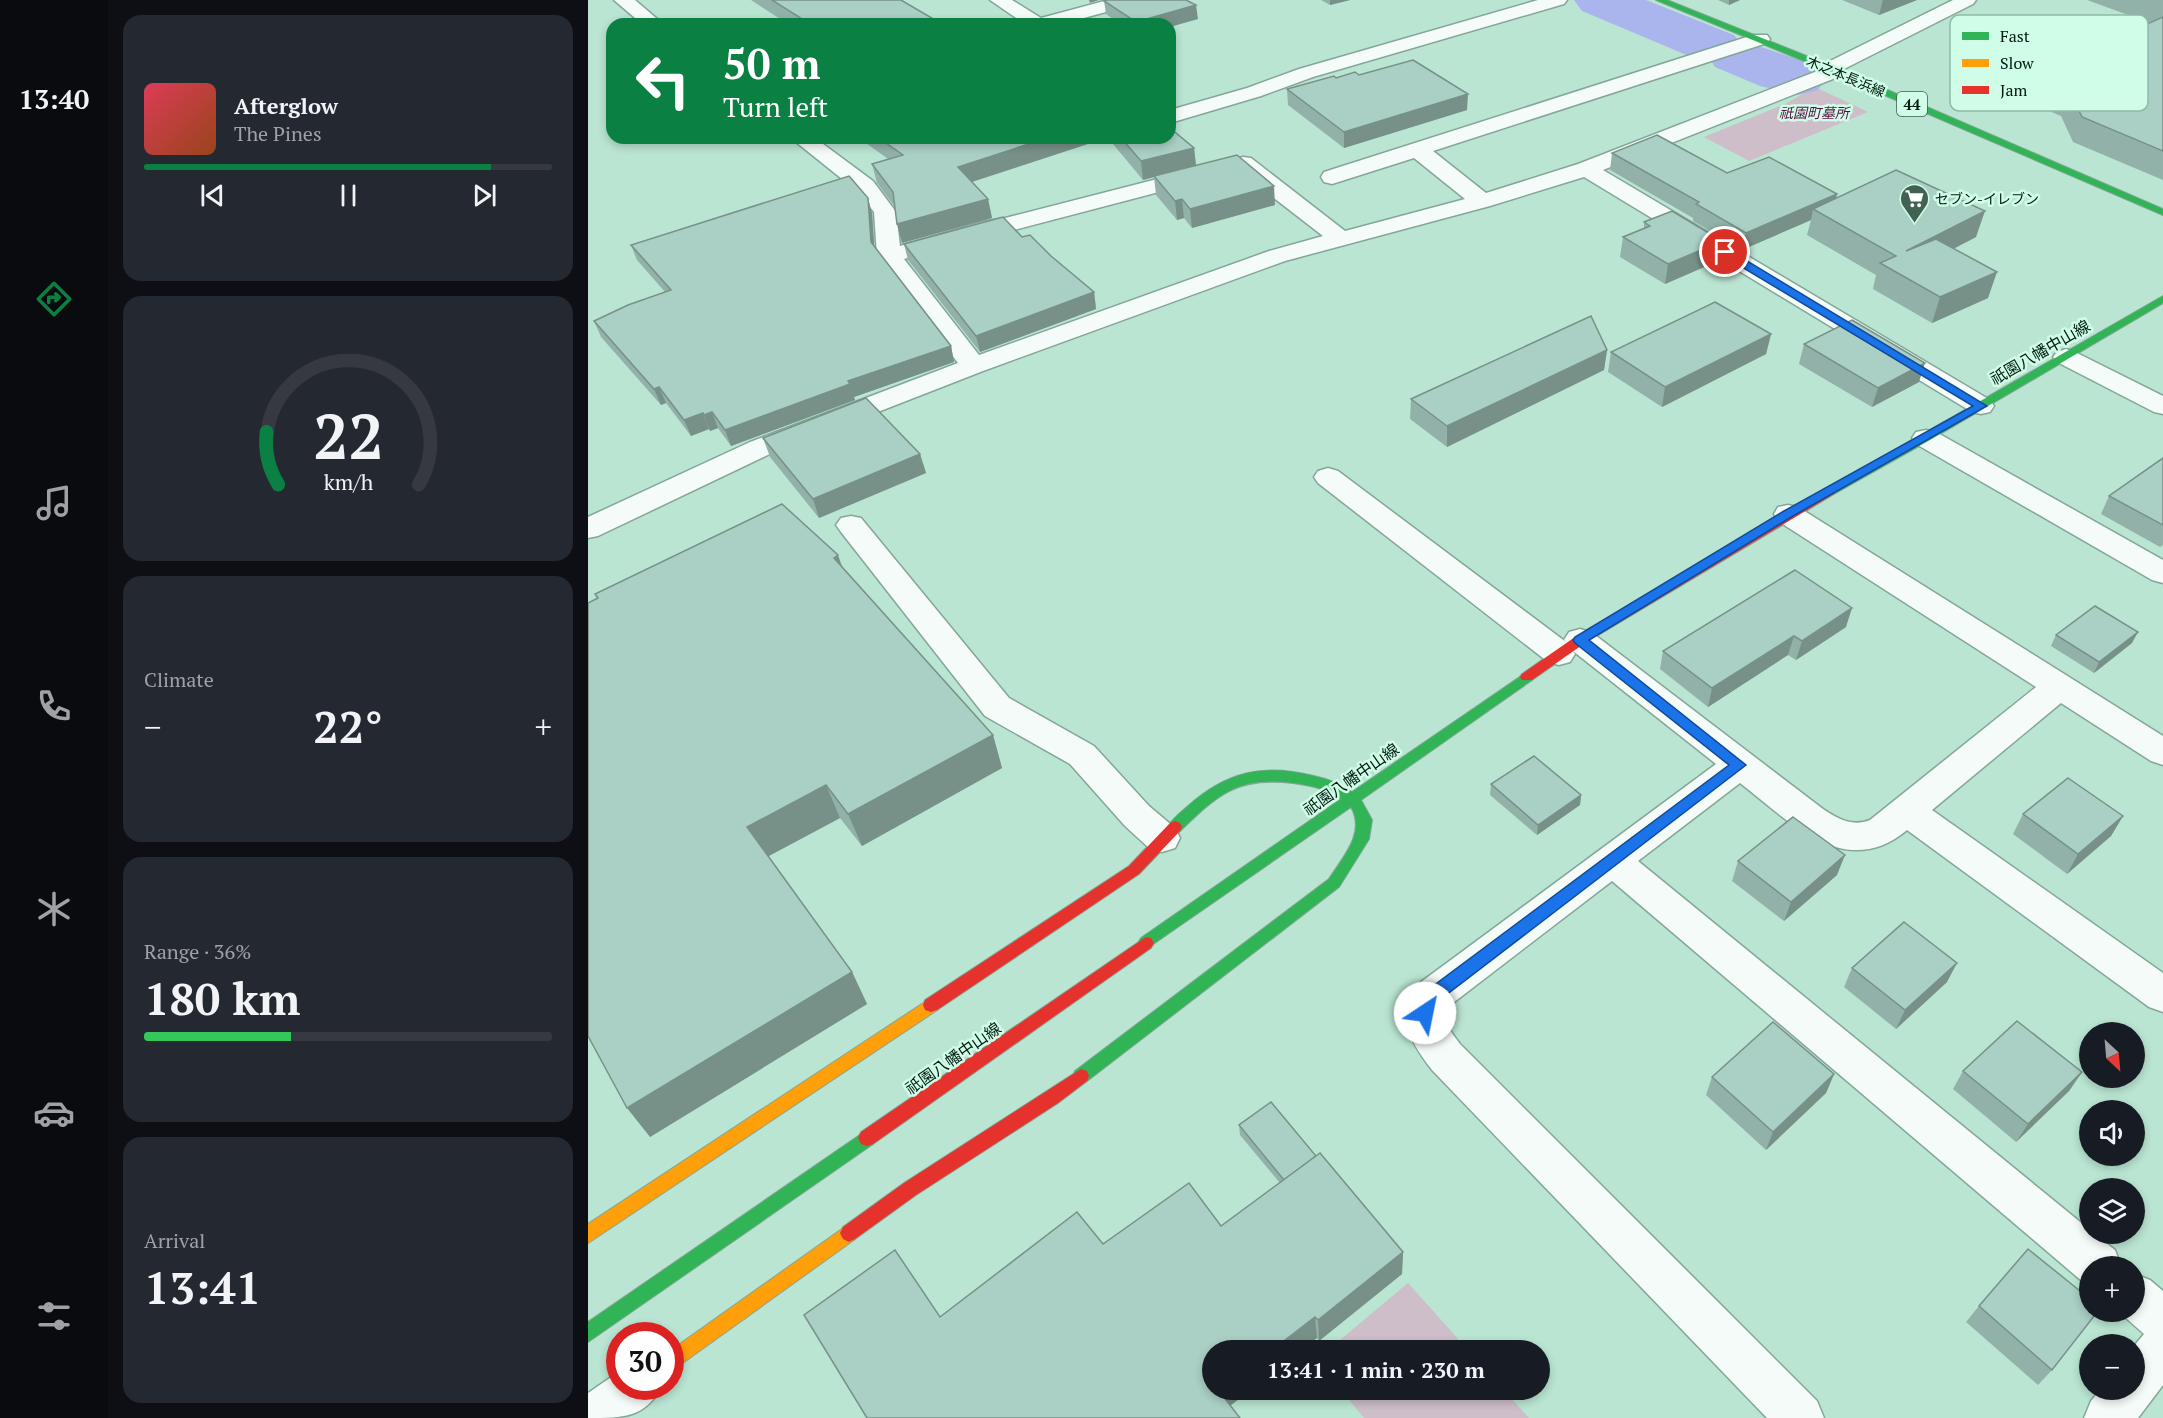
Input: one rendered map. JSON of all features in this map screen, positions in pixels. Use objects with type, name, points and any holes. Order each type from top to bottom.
[{"type":"main road","name":"木之本長浜線","points":[[1660,0],[1760,39],[2163,212]]},
{"type":"main road","name":"祇園八幡中山線","points":[[588,1333],[1570,647],[1788,514],[1926,438],[2163,299]]},
{"type":"main road","points":[[588,1234],[1134,870],[1162,838],[1211,796],[1242,778],[1270,775],[1303,778],[1331,784],[1352,799],[1363,811],[1365,830],[1352,857],[1334,883],[1052,1098],[910,1189],[684,1353]]},
{"type":"street","points":[[623,0],[646,18]]},
{"type":"street","points":[[999,0],[1030,18]]},
{"type":"street","points":[[1062,18],[1129,0]]},
{"type":"street","points":[[1176,115],[1254,92],[1306,73],[1558,0]]},
{"type":"street","points":[[1923,0],[1948,10]]},
{"type":"street","points":[[588,529],[760,448],[974,366],[1277,256],[1482,201],[1586,169],[1833,70],[1967,0]]},
{"type":"street","points":[[1332,177],[1760,39]]},
{"type":"street","points":[[810,144],[865,186],[885,212],[889,256],[974,366]]},
{"type":"street","points":[[1418,150],[1482,201]]},
{"type":"street","points":[[889,256],[1209,162],[1243,163],[1341,239]]},
{"type":"street","points":[[1586,169],[1981,406]]},
{"type":"street","points":[[2066,357],[2163,406]]},
{"type":"street","points":[[1926,438],[2163,573]]},
{"type":"street","points":[[1328,477],[1525,626],[1570,647],[1739,765],[1820,826],[1841,836],[1871,836],[1883,830],[2058,687]]},
{"type":"street","points":[[1788,514],[2163,752]]},
{"type":"street","points":[[851,525],[997,707],[1082,754],[1137,816],[1162,838]]},
{"type":"street","points":[[1739,765],[1435,994],[1427,1004],[1425,1013],[1430,1035],[1446,1057],[1800,1418]]},
{"type":"street","points":[[1907,811],[2163,995]]},
{"type":"street","points":[[1613,861],[2087,1256]]},
{"type":"street","points":[[2145,1305],[2163,1320]]},
{"type":"street","points":[[2145,1370],[2163,1347]]},
{"type":"street","points":[[594,1418],[619,1400]]},
{"type":"street","points":[[2108,1418],[2122,1400]]},
{"type":"green space","name":"祇園町墓所","points":[[1815,87],[1868,112],[1749,161],[1704,137],[1785,104]]},
{"type":"green space","points":[[1408,1283],[1459,1340],[1340,1340]]},
{"type":"green space","points":[[1349,1400],[1513,1400],[1529,1418],[1364,1418]]},
{"type":"building","points":[[772,0],[901,0],[932,18],[800,18]]},
{"type":"building","points":[[1186,0],[1196,5],[1150,18],[1130,18],[1104,1]]},
{"type":"building","points":[[2163,17],[2163,151],[2082,117],[2079,111],[2148,111],[2148,24]]},
{"type":"building","points":[[1413,60],[1468,94],[1344,132],[1287,89],[1334,76],[1336,78],[1355,72],[1359,75]]},
{"type":"building","points":[[1176,133],[1194,148],[1141,161],[1126,144],[1176,144]]},
{"type":"building","points":[[1657,135],[1727,173],[1769,157],[1837,194],[1746,233],[1696,204],[1699,202],[1612,153]]},
{"type":"building","points":[[887,144],[1029,144],[958,167],[988,199],[897,224],[893,192],[872,164],[903,155]]},
{"type":"building","points":[[1237,155],[1274,186],[1190,209],[1182,199],[1175,201],[1154,176]]},
{"type":"building","points":[[1896,170],[1985,211],[1906,251],[1936,239],[1997,272],[1940,297],[1880,263],[1896,256],[1813,209]]},
{"type":"building","points":[[849,176],[868,198],[871,242],[951,346],[848,381],[850,384],[725,430],[712,412],[684,420],[659,387],[654,389],[594,321],[628,305],[671,290],[631,245]]},
{"type":"building","points":[[1672,211],[1722,241],[1668,264],[1623,237],[1650,226],[1644,222]]},
{"type":"building","points":[[1003,217],[1022,237],[1030,235],[1094,292],[976,336],[904,244]]},
{"type":"building","points":[[1715,302],[1771,334],[1665,387],[1611,352]]},
{"type":"building","points":[[1591,316],[1607,350],[1447,426],[1411,399]]},
{"type":"building","points":[[1852,320],[1925,363],[1878,388],[1804,344]]},
{"type":"building","points":[[866,398],[920,454],[813,499],[763,438]]},
{"type":"building","points":[[2163,458],[2163,525],[2109,496]]},
{"type":"building","points":[[782,504],[838,555],[834,558],[993,735],[848,814],[826,785],[747,827],[852,972],[627,1108],[588,1036],[588,603],[598,598],[595,594]]},
{"type":"building","points":[[1795,570],[1852,608],[1802,641],[1794,636],[1712,688],[1663,651]]},
{"type":"building","points":[[2095,606],[2138,632],[2099,662],[2056,635]]},
{"type":"building","points":[[1534,756],[1581,795],[1538,825],[1491,784]]},
{"type":"building","points":[[2068,778],[2123,816],[2078,854],[2023,814]]},
{"type":"building","points":[[1793,817],[1845,855],[1791,902],[1738,861]]},
{"type":"building","points":[[1904,922],[1957,963],[1905,1010],[1852,968]]},
{"type":"building","points":[[2017,1021],[2079,1070],[2079,1075],[2028,1124],[1963,1071]]},
{"type":"building","points":[[1773,1022],[1834,1074],[1773,1132],[1712,1077]]},
{"type":"building","points":[[1271,1102],[1316,1156],[1284,1180],[1239,1125]]},
{"type":"building","points":[[1320,1153],[1403,1252],[1318,1320],[1315,1317],[1285,1340],[1202,1340],[1202,1400],[1226,1400],[1240,1418],[867,1418],[804,1315],[895,1250],[940,1317],[1077,1212],[1103,1244],[1189,1183],[1221,1226]]},
{"type":"building","points":[[2028,1249],[2079,1290],[2079,1322],[2089,1322],[2052,1370],[1979,1306]]},
{"type":"waterway","points":[[1600,0],[1715,47]]},
{"type":"waterway","points":[[1734,55],[1780,74],[1798,78]]},
{"type":"traffic: fast","points":[[1660,0],[1836,71],[2163,212]]},
{"type":"traffic: fast","points":[[1830,491],[1926,438],[2163,299]]},
{"type":"traffic: fast","points":[[1146,943],[1527,677]]},
{"type":"traffic: fast","points":[[1081,1076],[1334,883],[1362,839],[1365,820],[1357,805],[1343,793],[1323,784],[1301,778],[1257,776],[1241,779],[1223,787],[1175,827]]},
{"type":"traffic: fast","points":[[588,1333],[867,1138]]},
{"type":"traffic: slow","points":[[588,1234],[931,1005]]},
{"type":"traffic: slow","points":[[684,1353],[849,1233]]},
{"type":"traffic: jam","points":[[1527,677],[1580,640],[1830,491]]},
{"type":"traffic: jam","points":[[931,1005],[1134,870],[1175,827]]},
{"type":"traffic: jam","points":[[867,1138],[1146,943]]},
{"type":"traffic: jam","points":[[849,1233],[910,1189],[1052,1098],[1081,1076]]},
{"type":"place","name":"セブン-イレブン","points":[[1914,224]]},
{"type":"route","points":[[1425,1013],[1427,1004],[1435,994],[1739,765],[1580,640],[1788,514],[1981,406],[1725,252]]}]
